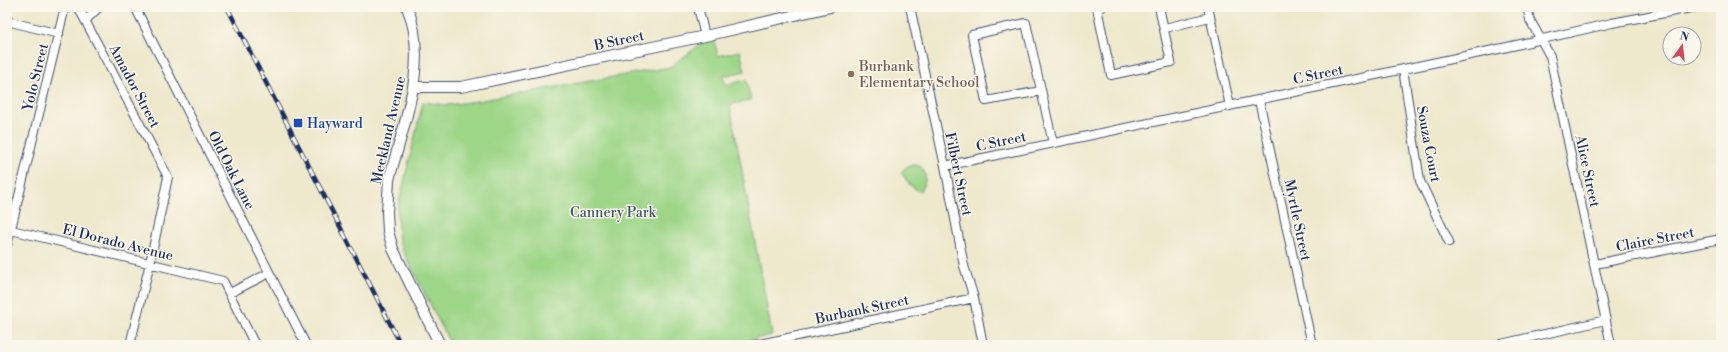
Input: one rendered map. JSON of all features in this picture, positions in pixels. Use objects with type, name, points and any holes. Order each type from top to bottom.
[{"type":"street","name":"Yolo Street","points":[[7,245],[9,229],[65,7]]},
{"type":"street","name":"Amador Street","points":[[78,7],[168,177],[150,264]]},
{"type":"street","points":[[86,20],[99,7]]},
{"type":"street","name":"Old Oak Lane","points":[[135,7],[306,345]]},
{"type":"street","name":"Meekland Avenue","points":[[407,7],[414,25],[416,40],[416,67],[413,88],[389,180],[387,196],[388,231],[393,249],[440,345]]},
{"type":"street","points":[[698,7],[705,36]]},
{"type":"street","name":"B Street","points":[[413,88],[461,87],[705,36],[830,7]]},
{"type":"street","name":"Filbert Street","points":[[910,7],[945,166],[964,266],[974,298],[983,345]]},
{"type":"street","points":[[1102,7],[1098,8],[1111,75],[1171,62],[1165,28],[1159,7]]},
{"type":"street","points":[[1208,7],[1230,106]]},
{"type":"street","name":"Alice Street","points":[[1527,7],[1530,20],[1550,56],[1611,345]]},
{"type":"street","name":"C Street","points":[[945,166],[1540,40],[1612,23],[1696,7]]},
{"type":"street","points":[[1165,28],[1210,17]]},
{"type":"street","points":[[7,21],[59,34]]},
{"type":"street","points":[[1041,91],[986,101],[972,35],[1026,23],[1053,144]]},
{"type":"street","name":"Souza Court","points":[[1402,69],[1420,182],[1449,242]]},
{"type":"street","name":"Myrtle Street","points":[[1258,100],[1312,345]]},
{"type":"street","name":"El Dorado Avenue","points":[[9,229],[224,281],[230,293]]},
{"type":"street","name":"Claire Street","points":[[1594,264],[1721,239]]},
{"type":"street","points":[[130,345],[150,264]]},
{"type":"street","points":[[255,345],[230,293],[269,273]]},
{"type":"street","name":"Burbank Street","points":[[755,345],[974,298]]},
{"type":"street","points":[[1497,345],[1606,320]]},
{"type":"green space","name":"Cannery Park","points":[[713,35],[718,56],[740,51],[745,71],[723,76],[725,85],[746,80],[751,100],[730,105],[772,335],[726,345],[451,345],[399,243],[397,211],[423,102],[447,105],[477,101],[670,67]]},
{"type":"green space","points":[[913,165],[920,166],[925,175],[925,182],[920,192],[910,185],[901,172],[906,167]]},
{"type":"railway","points":[[227,7],[401,345]]},
{"type":"place","name":"Burbank Elementary School","points":[[851,74]]},
{"type":"place","name":"Hayward","points":[[298,123]]}]
